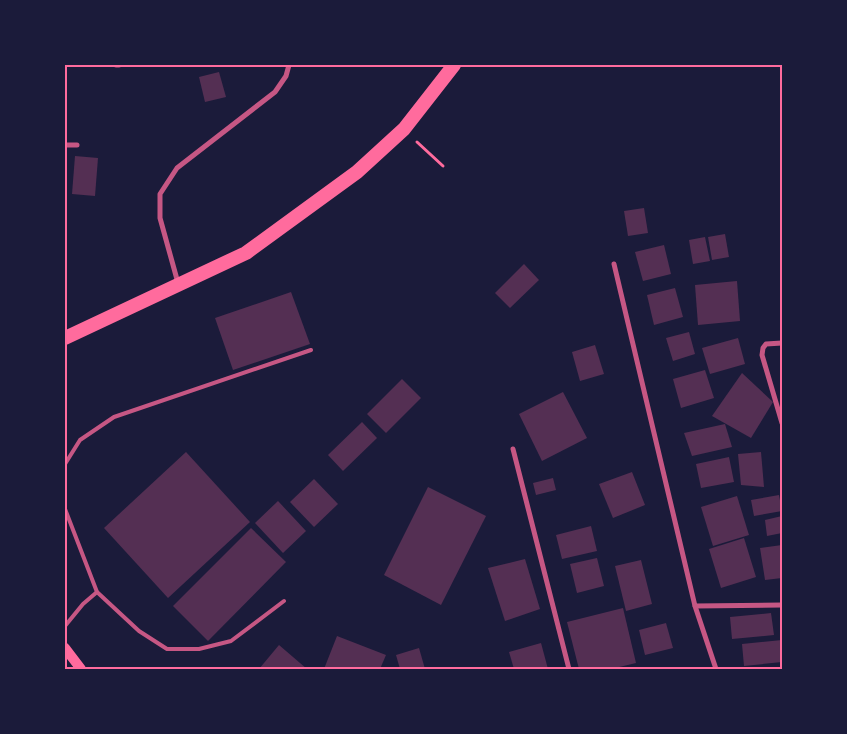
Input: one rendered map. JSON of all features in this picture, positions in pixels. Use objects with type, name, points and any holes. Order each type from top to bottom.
[{"type":"highway","points":[[65,338],[246,253],[357,172],[404,129],[454,65]]},
{"type":"main road","points":[[65,648],[82,669]]},
{"type":"street","points":[[178,284],[160,218],[160,194],[177,168],[275,92],[286,76],[289,65]]},
{"type":"street","points":[[65,145],[77,145]]},
{"type":"street","points":[[614,264],[695,606],[716,669]]},
{"type":"street","points":[[782,343],[766,344],[762,354],[782,423]]},
{"type":"street","points":[[514,449],[569,669]]},
{"type":"street","points":[[695,606],[782,605]]},
{"type":"lane","points":[[65,464],[80,440],[114,417],[311,350]]},
{"type":"lane","points":[[65,508],[97,592],[139,631],[167,649],[199,649],[231,641],[284,601]]},
{"type":"lane","points":[[65,626],[83,604],[97,592]]},
{"type":"path","points":[[404,129],[443,166]]},
{"type":"building","points":[[219,72],[226,97],[205,102],[199,77]]},
{"type":"building","points":[[75,156],[98,158],[95,196],[72,194]]},
{"type":"building","points":[[644,208],[648,233],[628,236],[624,211]]},
{"type":"building","points":[[725,234],[729,257],[712,260],[708,237]]},
{"type":"building","points":[[705,237],[710,261],[693,264],[689,240]]},
{"type":"building","points":[[664,245],[671,274],[643,281],[635,252]]},
{"type":"building","points":[[524,264],[539,280],[510,308],[495,293]]},
{"type":"building","points":[[737,281],[740,321],[698,325],[695,285]]},
{"type":"building","points":[[675,288],[683,317],[654,325],[647,295]]},
{"type":"building","points":[[291,292],[310,344],[233,370],[215,318]]},
{"type":"building","points":[[689,332],[695,354],[673,361],[666,338]]},
{"type":"building","points":[[738,338],[745,364],[710,374],[702,348]]},
{"type":"building","points":[[595,345],[604,374],[580,381],[572,352]]},
{"type":"building","points":[[705,370],[714,398],[681,408],[673,379]]},
{"type":"building","points":[[742,373],[773,402],[751,438],[712,416]]},
{"type":"building","points":[[402,379],[421,398],[386,433],[367,414]]},
{"type":"building","points":[[563,392],[587,438],[542,461],[519,414]]},
{"type":"building","points":[[362,422],[377,438],[343,471],[328,455]]},
{"type":"building","points":[[725,424],[732,447],[692,456],[684,433]]},
{"type":"building","points":[[186,452],[250,522],[168,598],[104,528]]},
{"type":"building","points":[[761,452],[764,487],[741,485],[738,454]]},
{"type":"building","points":[[729,457],[734,482],[701,488],[696,464]]},
{"type":"building","points":[[632,472],[645,505],[613,518],[599,484]]},
{"type":"building","points":[[553,478],[556,490],[536,495],[533,483]]},
{"type":"building","points":[[314,479],[338,504],[314,527],[290,502]]},
{"type":"building","points":[[428,487],[486,516],[441,605],[384,575]]},
{"type":"building","points":[[779,495],[782,511],[754,516],[751,500]]},
{"type":"building","points":[[737,496],[749,535],[713,546],[701,507]]},
{"type":"building","points":[[278,501],[306,531],[283,553],[255,523]]},
{"type":"building","points":[[782,516],[782,533],[767,536],[765,520]]},
{"type":"building","points":[[591,526],[597,551],[562,559],[556,535]]},
{"type":"building","points":[[251,528],[286,562],[208,641],[173,606]]},
{"type":"building","points":[[744,538],[756,577],[721,588],[709,549]]},
{"type":"building","points":[[782,545],[782,578],[765,580],[760,548]]},
{"type":"building","points":[[597,558],[604,586],[577,593],[570,564]]},
{"type":"building","points":[[525,559],[540,609],[505,621],[488,568]]},
{"type":"building","points":[[641,560],[652,604],[626,611],[615,566]]},
{"type":"building","points":[[623,608],[636,663],[611,669],[579,669],[567,622]]},
{"type":"building","points":[[771,613],[774,635],[732,639],[730,617]]},
{"type":"building","points":[[666,623],[673,648],[645,655],[639,630]]},
{"type":"building","points":[[337,636],[386,655],[380,669],[324,669]]},
{"type":"building","points":[[782,640],[782,662],[744,666],[742,644]]},
{"type":"building","points":[[541,643],[548,669],[514,669],[509,652]]},
{"type":"building","points":[[279,645],[307,669],[259,669]]},
{"type":"building","points":[[419,648],[425,669],[400,669],[396,655]]}]
